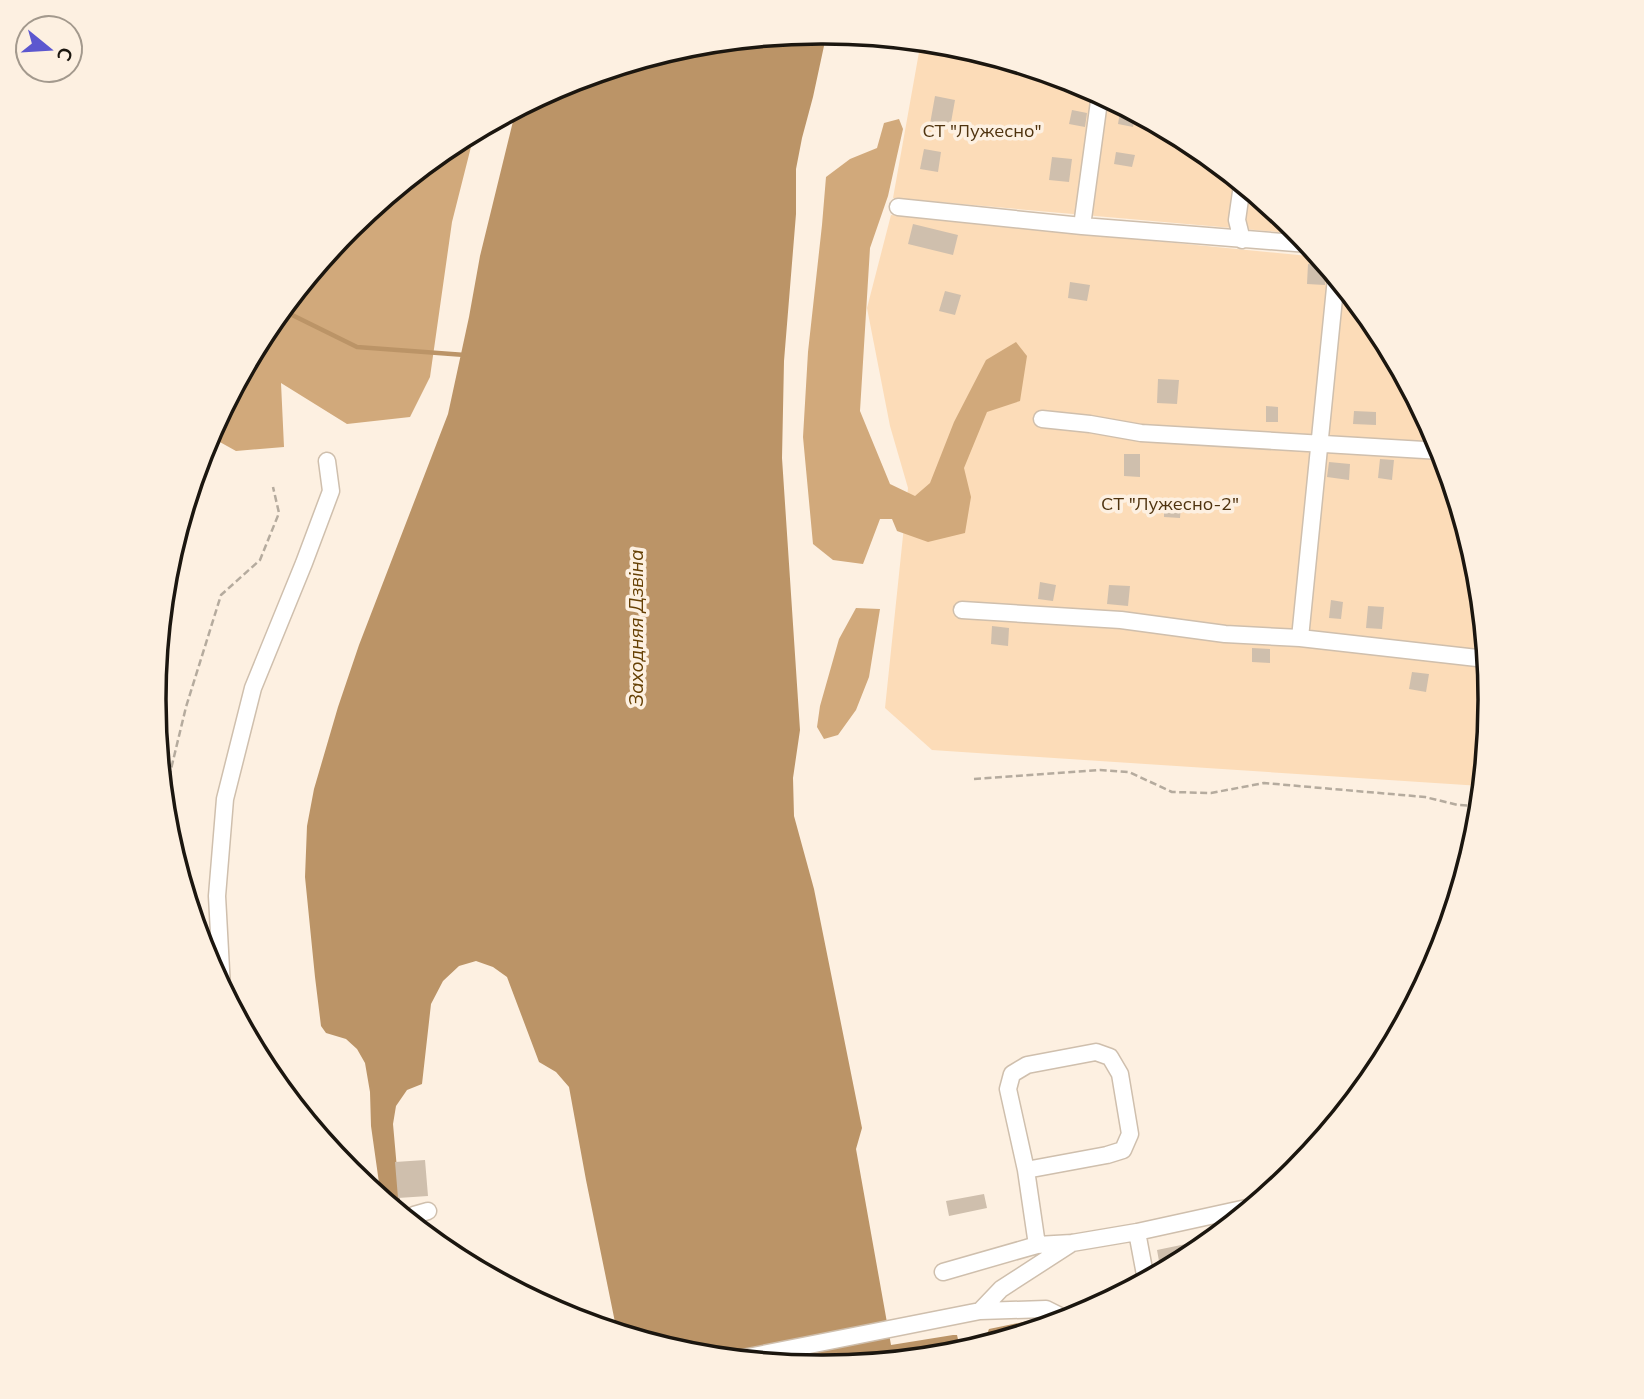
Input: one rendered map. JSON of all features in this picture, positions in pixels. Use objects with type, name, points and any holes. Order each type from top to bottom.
[{"type":"street","points":[[1082,226],[1098,105]]},
{"type":"street","points":[[1240,195],[1237,220],[1242,240]]},
{"type":"street","points":[[898,207],[1082,226],[1293,243]]},
{"type":"street","points":[[1300,638],[1335,291]]},
{"type":"street","points":[[1042,419],[1141,433],[1428,450]]},
{"type":"street","points":[[220,960],[217,896],[225,799],[253,688],[331,491],[327,461]]},
{"type":"street","points":[[962,610],[1121,620],[1225,634],[1300,638],[1476,658]]},
{"type":"street","points":[[1026,1170],[1123,1150],[1130,1134],[1121,1074],[1110,1057],[1096,1052],[1027,1065],[1012,1074],[1008,1089],[1026,1170],[1037,1245]]},
{"type":"street","points":[[416,1214],[428,1211]]},
{"type":"street","points":[[943,1272],[1037,1245],[1072,1243],[1229,1214]]},
{"type":"street","points":[[1137,1232],[1144,1270]]},
{"type":"street","points":[[980,1311],[1001,1289],[1072,1243]]},
{"type":"street","points":[[769,1353],[980,1311],[1046,1309],[1053,1312]]},
{"type":"path","points":[[171,770],[186,707],[221,595],[260,560],[279,513],[273,487]]},
{"type":"path","points":[[974,779],[1100,770],[1129,772],[1172,792],[1211,793],[1264,783],[1425,797],[1469,806]]},
{"type":"green space","name":"СТ \"Лужесно\"","points":[[919,51],[992,66],[1073,94],[1112,111],[1186,154],[1221,179],[1282,232],[893,198]]},
{"type":"green space","name":"СТ \"Лужесно-2\"","points":[[891,215],[1304,256],[1342,300],[1390,372],[1410,409],[1443,489],[1465,572],[1472,614],[1478,700],[1472,785],[932,750],[885,708],[908,488],[890,426],[867,308]]},
{"type":"shaded area","points":[[899,119],[903,129],[888,196],[870,248],[860,411],[890,484],[915,496],[930,483],[954,422],[986,360],[1016,342],[1027,356],[1020,401],[987,412],[964,468],[971,497],[965,533],[928,542],[897,531],[892,519],[880,519],[863,564],[833,560],[813,544],[803,437],[808,352],[826,177],[850,159],[877,148],[884,123]]},
{"type":"shaded area","points":[[471,146],[452,222],[430,377],[410,417],[347,424],[281,383],[284,447],[236,451],[219,442],[254,372],[302,300],[358,236],[390,206]]},
{"type":"shaded area","points":[[856,608],[880,609],[869,677],[856,710],[838,735],[824,739],[817,727],[820,706],[839,639]]},
{"type":"water","name":"Заходняя Дзвіна","points":[[824,44],[796,169],[796,214],[784,361],[782,458],[800,730],[793,778],[794,816],[814,889],[862,1128],[856,1149],[891,1345],[953,1335],[957,1335],[958,1341],[865,1354],[779,1354],[694,1343],[615,1321],[569,1087],[556,1072],[539,1062],[507,977],[493,967],[476,961],[459,966],[443,981],[431,1004],[422,1084],[407,1090],[396,1106],[393,1124],[400,1201],[379,1183],[365,1063],[357,1049],[346,1039],[326,1033],[321,1026],[305,877],[307,826],[314,789],[359,645],[448,414],[480,256],[513,122],[571,94],[652,66],[736,49]]},
{"type":"water","points":[[1034,1320],[987,1334],[989,1329]]},
{"type":"building","points":[[935,96],[955,100],[950,128],[930,124]]},
{"type":"building","points":[[1072,110],[1087,113],[1085,127],[1069,124]]},
{"type":"building","points":[[1119,115],[1134,123],[1133,127],[1118,124]]},
{"type":"building","points":[[924,149],[941,152],[938,172],[920,169]]},
{"type":"building","points":[[1116,152],[1135,155],[1132,167],[1114,164]]},
{"type":"building","points":[[1052,157],[1072,159],[1069,182],[1049,180]]},
{"type":"building","points":[[913,224],[958,235],[953,255],[908,244]]},
{"type":"building","points":[[1308,264],[1313,264],[1326,280],[1325,285],[1307,284]]},
{"type":"building","points":[[1070,282],[1090,285],[1087,301],[1068,298]]},
{"type":"building","points":[[945,291],[961,295],[955,315],[939,311]]},
{"type":"building","points":[[1158,379],[1179,380],[1177,404],[1157,403]]},
{"type":"building","points":[[1266,406],[1278,407],[1278,422],[1266,422]]},
{"type":"building","points":[[1354,411],[1376,412],[1376,425],[1353,424]]},
{"type":"building","points":[[1124,454],[1140,454],[1140,477],[1124,476]]},
{"type":"building","points":[[1380,459],[1394,460],[1392,480],[1378,478]]},
{"type":"building","points":[[1329,462],[1350,464],[1349,480],[1327,477]]},
{"type":"building","points":[[1164,506],[1181,506],[1180,518],[1164,517]]},
{"type":"building","points":[[1040,582],[1056,585],[1053,601],[1038,599]]},
{"type":"building","points":[[1109,585],[1130,586],[1128,606],[1107,604]]},
{"type":"building","points":[[1331,600],[1343,602],[1341,619],[1329,618]]},
{"type":"building","points":[[1368,606],[1384,607],[1382,629],[1366,628]]},
{"type":"building","points":[[992,626],[1009,628],[1008,646],[991,644]]},
{"type":"building","points":[[1252,648],[1270,649],[1270,663],[1252,662]]},
{"type":"building","points":[[1412,672],[1429,674],[1426,692],[1409,689]]},
{"type":"building","points":[[425,1160],[428,1196],[398,1198],[395,1162]]},
{"type":"building","points":[[984,1194],[987,1208],[949,1216],[946,1201]]},
{"type":"building","points":[[1186,1244],[1186,1245],[1159,1261],[1157,1250]]},
{"type":"waterway","points":[[292,315],[357,347],[465,355]]}]
